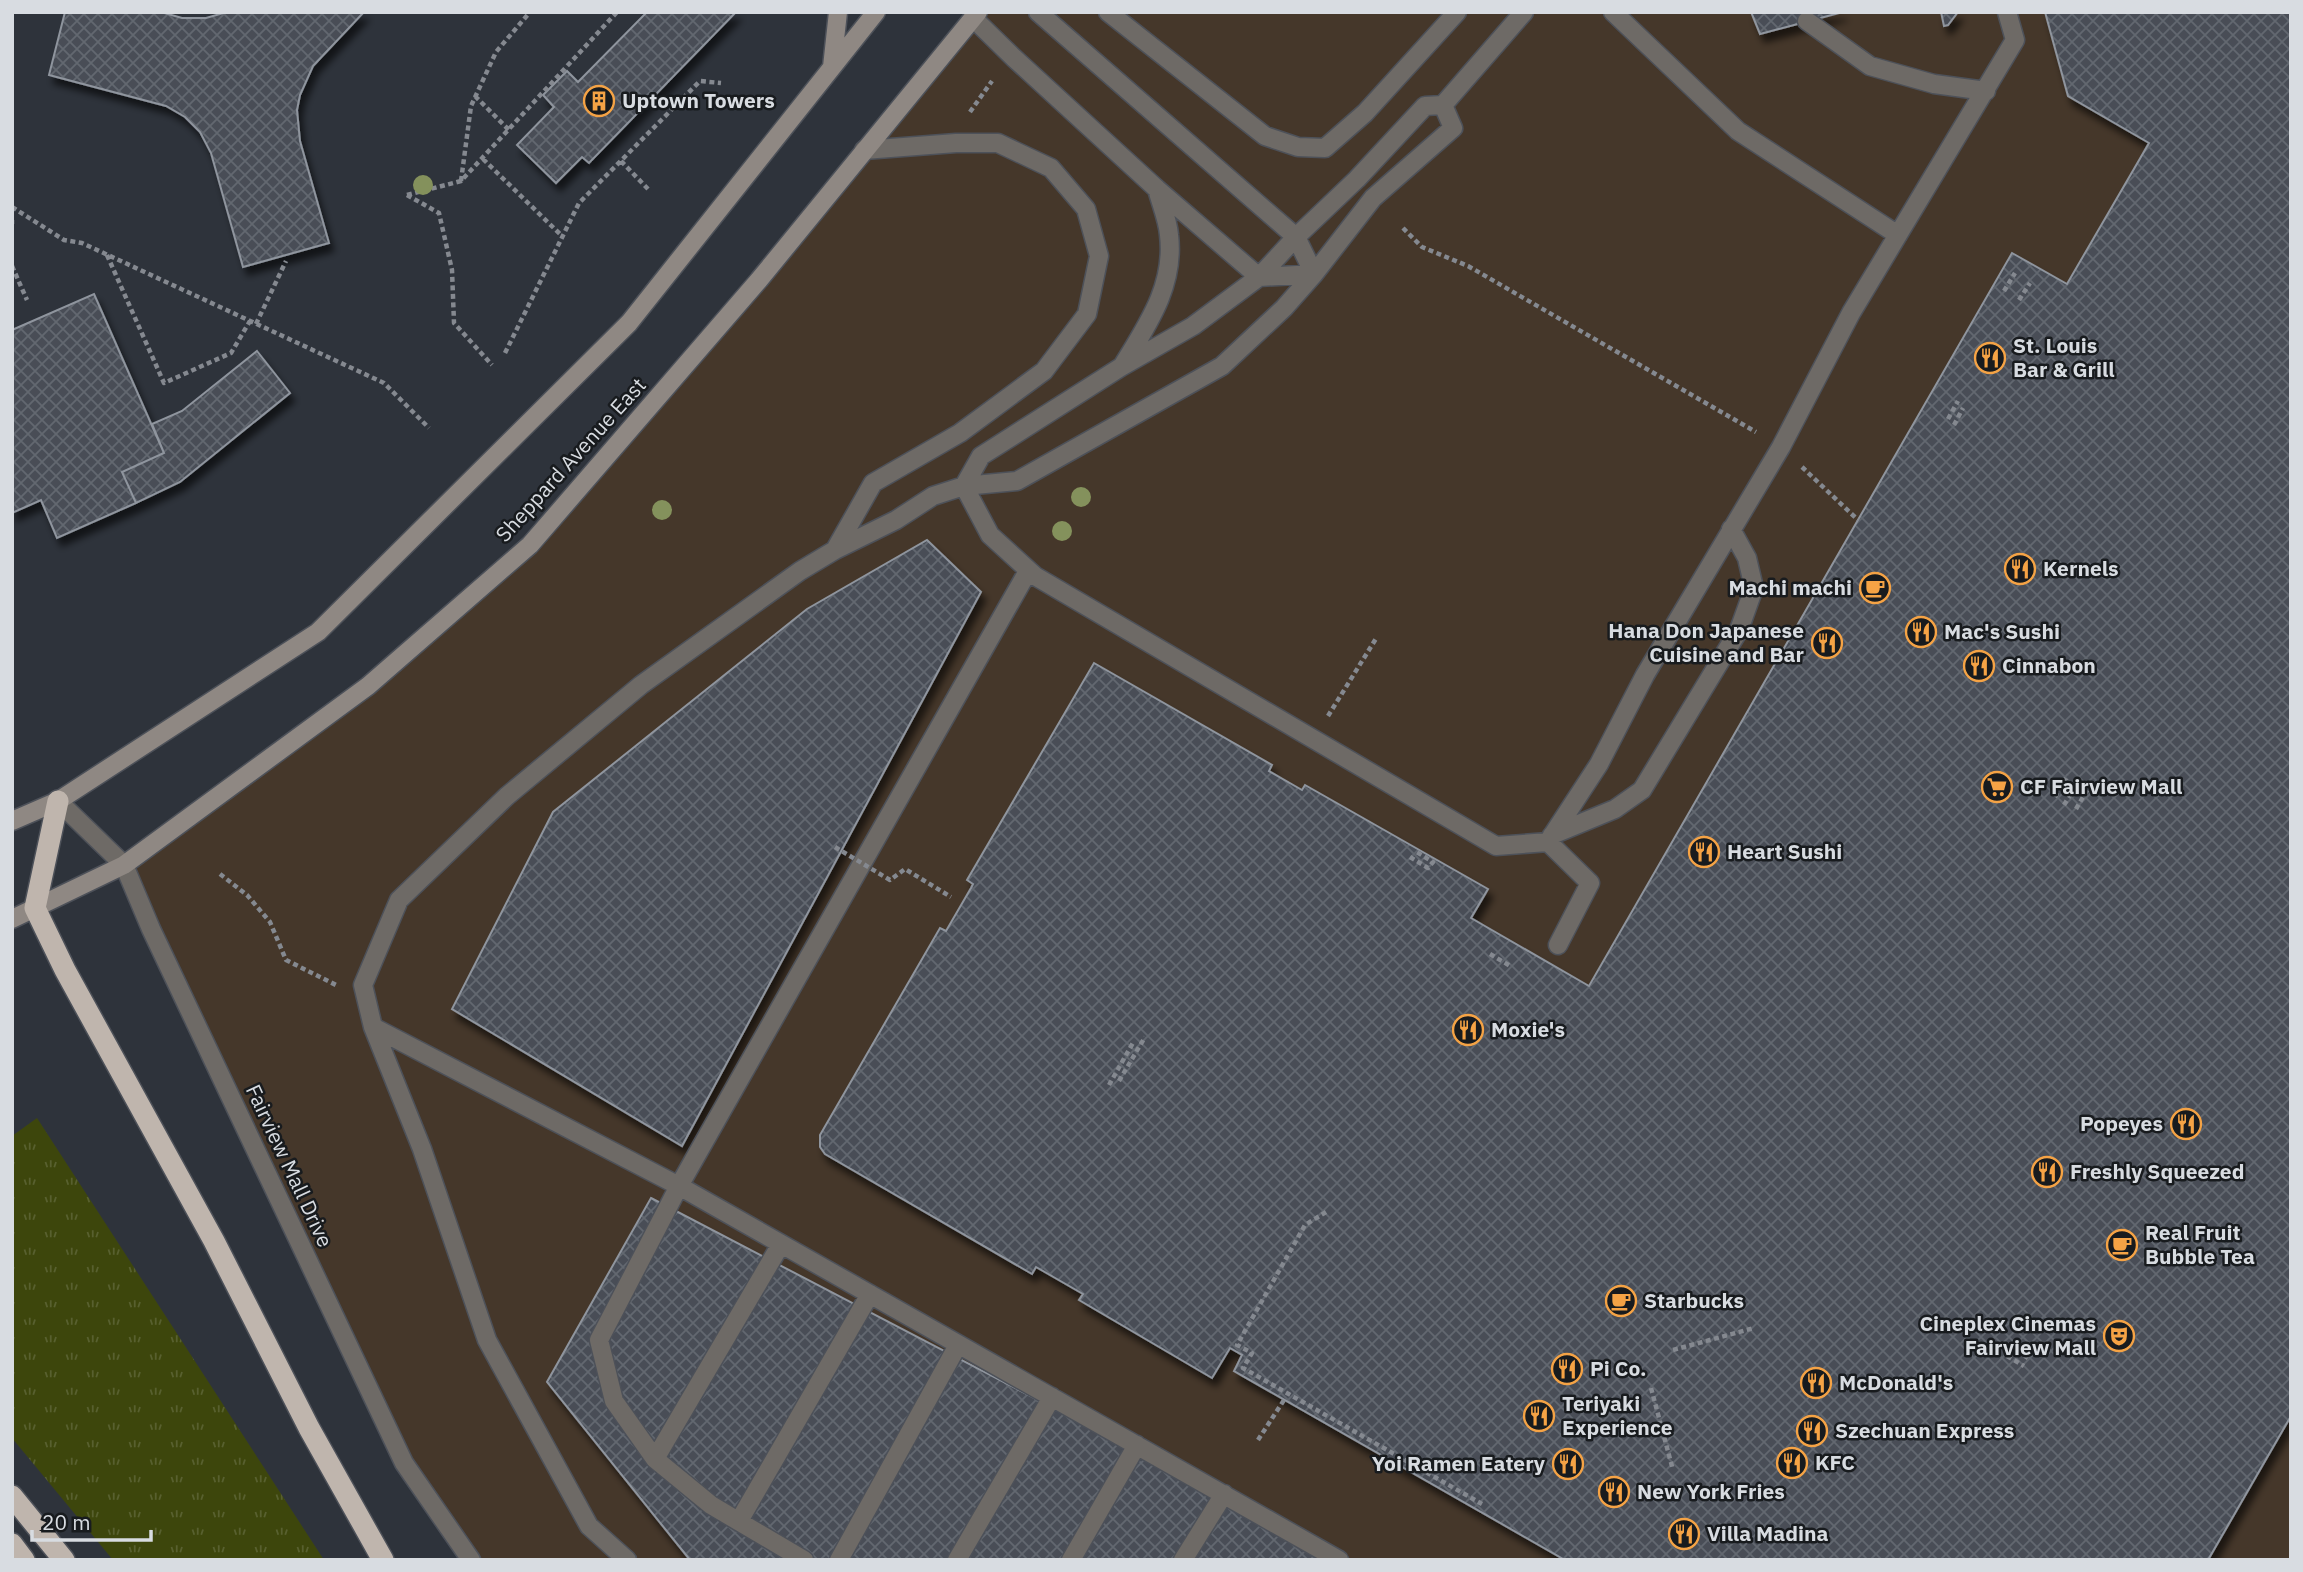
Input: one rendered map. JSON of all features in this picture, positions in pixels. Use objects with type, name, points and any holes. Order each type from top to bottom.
[{"type":"highway","points":[[58,801],[35,908],[65,970],[214,1241],[309,1428],[383,1560]]},
{"type":"highway","points":[[12,1496],[64,1560]]},
{"type":"highway","points":[[12,1544],[24,1560]]},
{"type":"main road","points":[[832,67],[838,12]]},
{"type":"main road","points":[[12,821],[58,801],[318,632],[629,323],[876,12]]},
{"type":"main road","name":"Sheppard Avenue East","points":[[12,919],[124,865],[369,686],[530,545],[758,279],[976,15]]},
{"type":"street","points":[[1038,12],[1296,236],[1314,274]]},
{"type":"street","points":[[1108,12],[1265,136],[1298,147],[1325,148],[1365,113],[1457,12]]},
{"type":"street","points":[[964,486],[981,456],[1121,367],[1193,326],[1259,277],[1425,106],[1443,105],[1524,12]]},
{"type":"street","points":[[1613,12],[1738,131],[1898,235]]},
{"type":"street","points":[[1550,839],[1599,764],[1645,675],[1781,447],[1851,313],[2015,40],[2007,12]]},
{"type":"street","points":[[976,15],[1014,58],[1259,277],[1314,274]]},
{"type":"street","points":[[1807,21],[1870,66],[1934,84],[1986,91]]},
{"type":"street","points":[[626,1560],[589,1526],[487,1340],[422,1149],[373,1027],[363,985],[399,900],[507,796],[641,685],[800,570],[895,520],[933,496],[964,486],[1017,481],[1222,366],[1284,308],[1373,198],[1453,128],[1443,105]]},
{"type":"street","points":[[835,550],[873,482],[960,433],[1044,371],[1087,314],[1098,256],[1086,209],[1051,168],[998,143],[956,143],[864,150]]},
{"type":"street","points":[[1121,367],[1156,310],[1169,270],[1169,235],[1157,188]]},
{"type":"street","points":[[964,486],[990,535],[1028,571],[1496,846],[1550,839],[1615,809],[1642,790],[1739,630],[1754,588],[1747,558],[1731,528]]},
{"type":"street","points":[[804,1560],[711,1505],[655,1458],[614,1401],[599,1340],[679,1186],[1028,571]]},
{"type":"street","name":"Fairview Mall Drive","points":[[58,801],[124,865],[151,929],[404,1463],[471,1560]]},
{"type":"street","points":[[1550,839],[1590,883],[1558,945]]},
{"type":"street","points":[[373,1027],[679,1186],[1224,1494],[1311,1553],[1339,1560]]},
{"type":"street","points":[[655,1458],[781,1244]]},
{"type":"street","points":[[739,1521],[870,1294]]},
{"type":"street","points":[[839,1560],[958,1345]]},
{"type":"street","points":[[957,1560],[1052,1397]]},
{"type":"street","points":[[1071,1560],[1136,1445]]},
{"type":"street","points":[[1183,1560],[1224,1494]]},
{"type":"path","points":[[461,181],[471,106],[475,96],[496,51],[530,12]]},
{"type":"path","points":[[492,365],[454,323],[452,270],[439,213],[407,195],[461,181],[617,12]]},
{"type":"path","points":[[505,353],[579,203],[700,81],[721,83]]},
{"type":"path","points":[[970,112],[992,81]]},
{"type":"path","points":[[475,96],[509,130]]},
{"type":"path","points":[[483,159],[563,237]]},
{"type":"path","points":[[621,161],[648,189]]},
{"type":"path","points":[[12,207],[64,240],[82,243],[107,254],[384,383],[429,428]]},
{"type":"path","points":[[1403,228],[1422,247],[1468,266],[1781,447],[1858,520]]},
{"type":"path","points":[[107,254],[164,383],[231,354],[250,321]]},
{"type":"path","points":[[256,324],[286,261]]},
{"type":"path","points":[[12,266],[27,300]]},
{"type":"path","points":[[2004,291],[2015,273]]},
{"type":"path","points":[[2019,300],[2030,282]]},
{"type":"path","points":[[1948,419],[1958,401]]},
{"type":"path","points":[[1954,425],[1963,408]]},
{"type":"path","points":[[1314,739],[1377,636]]},
{"type":"path","points":[[2055,797],[2067,775]]},
{"type":"path","points":[[2064,805],[2078,782]]},
{"type":"path","points":[[2076,809],[2089,787]]},
{"type":"path","points":[[835,846],[890,880],[905,869],[951,897]]},
{"type":"path","points":[[1410,857],[1428,868],[1433,862],[1415,851]]},
{"type":"path","points":[[220,874],[247,895],[270,922],[286,960],[338,986],[365,994]]},
{"type":"path","points":[[1490,954],[1513,967]]},
{"type":"path","points":[[1119,1081],[1145,1037]]},
{"type":"path","points":[[1109,1085],[1134,1041]]},
{"type":"path","points":[[1235,1351],[1305,1225],[1326,1212]]},
{"type":"path","points":[[1673,1350],[1755,1328]]},
{"type":"path","points":[[1237,1345],[1252,1353],[1243,1368],[1482,1504]]},
{"type":"path","points":[[2010,1347],[2028,1358]]},
{"type":"path","points":[[2007,1356],[2024,1366]]},
{"type":"path","points":[[1651,1388],[1673,1469]]},
{"type":"path","points":[[1258,1440],[1284,1400]]},
{"type":"shaded area","points":[[978,12],[2291,12],[2291,1560],[471,1560],[404,1463],[124,865],[368,686],[530,545]]},
{"type":"green space","points":[[37,1118],[324,1560],[113,1560],[12,1438],[12,1136]]},
{"type":"building","points":[[65,12],[161,12],[182,18],[206,18],[227,12],[364,12],[313,66],[300,95],[297,110],[300,141],[329,243],[243,267],[211,153],[200,132],[185,117],[166,106],[49,75]]},
{"type":"building","name":"Uptown Towers","points":[[647,12],[736,12],[589,163],[582,157],[556,183],[517,145],[554,107],[543,95],[567,71],[578,82]]},
{"type":"building","points":[[1751,12],[1843,12],[1760,34]]},
{"type":"building","points":[[1941,12],[1958,12],[1948,25],[1944,26]]},
{"type":"building","name":"CF Fairview Mall","points":[[2045,12],[2291,12],[2291,1416],[2208,1560],[1565,1560],[1234,1371],[1242,1355],[1230,1348],[1212,1378],[1079,1300],[1083,1294],[1036,1267],[1032,1274],[825,1154],[820,1147],[820,1135],[940,928],[946,931],[971,888],[973,884],[967,880],[1094,663],[1272,765],[1269,771],[1302,790],[1305,785],[1488,889],[1471,918],[1589,986],[2012,253],[2067,284],[2149,143],[2068,96]]},
{"type":"building","points":[[94,294],[164,453],[122,472],[136,503],[57,538],[41,500],[12,513],[12,330]]},
{"type":"building","points":[[257,351],[290,393],[180,482],[136,503],[122,472],[164,453],[152,424],[182,411]]},
{"type":"building","points":[[927,540],[981,592],[682,1146],[452,1009],[553,812],[807,609]]},
{"type":"building","points":[[651,1198],[1345,1560],[690,1560],[547,1382]]},
{"type":"place","name":"Uptown Towers","points":[[599,101]]},
{"type":"place","name":"St. Louis Bar & Grill","points":[[1990,358]]},
{"type":"place","name":"Kernels","points":[[2020,569]]},
{"type":"place","name":"Machi machi","points":[[1875,588]]},
{"type":"place","name":"Mac's Sushi","points":[[1921,632]]},
{"type":"place","name":"Hana Don Japanese Cuisine and Bar","points":[[1827,643]]},
{"type":"place","name":"Cinnabon","points":[[1979,666]]},
{"type":"place","name":"CF Fairview Mall","points":[[1997,787]]},
{"type":"place","name":"Heart Sushi","points":[[1704,852]]},
{"type":"place","name":"Moxie's","points":[[1468,1030]]},
{"type":"place","name":"Popeyes","points":[[2186,1124]]},
{"type":"place","name":"Freshly Squeezed","points":[[2047,1172]]},
{"type":"place","name":"Real Fruit Bubble Tea","points":[[2122,1245]]},
{"type":"place","name":"Starbucks","points":[[1621,1301]]},
{"type":"place","name":"Cineplex Cinemas Fairview Mall","points":[[2119,1336]]},
{"type":"place","name":"Pi Co.","points":[[1567,1369]]},
{"type":"place","name":"McDonald's","points":[[1816,1383]]},
{"type":"place","name":"Teriyaki Experience","points":[[1539,1416]]},
{"type":"place","name":"Szechuan Express","points":[[1812,1431]]},
{"type":"place","name":"KFC","points":[[1792,1463]]},
{"type":"place","name":"Yoi Ramen Eatery","points":[[1568,1464]]},
{"type":"place","name":"New York Fries","points":[[1614,1492]]},
{"type":"place","name":"Villa Madina","points":[[1684,1534]]}]
